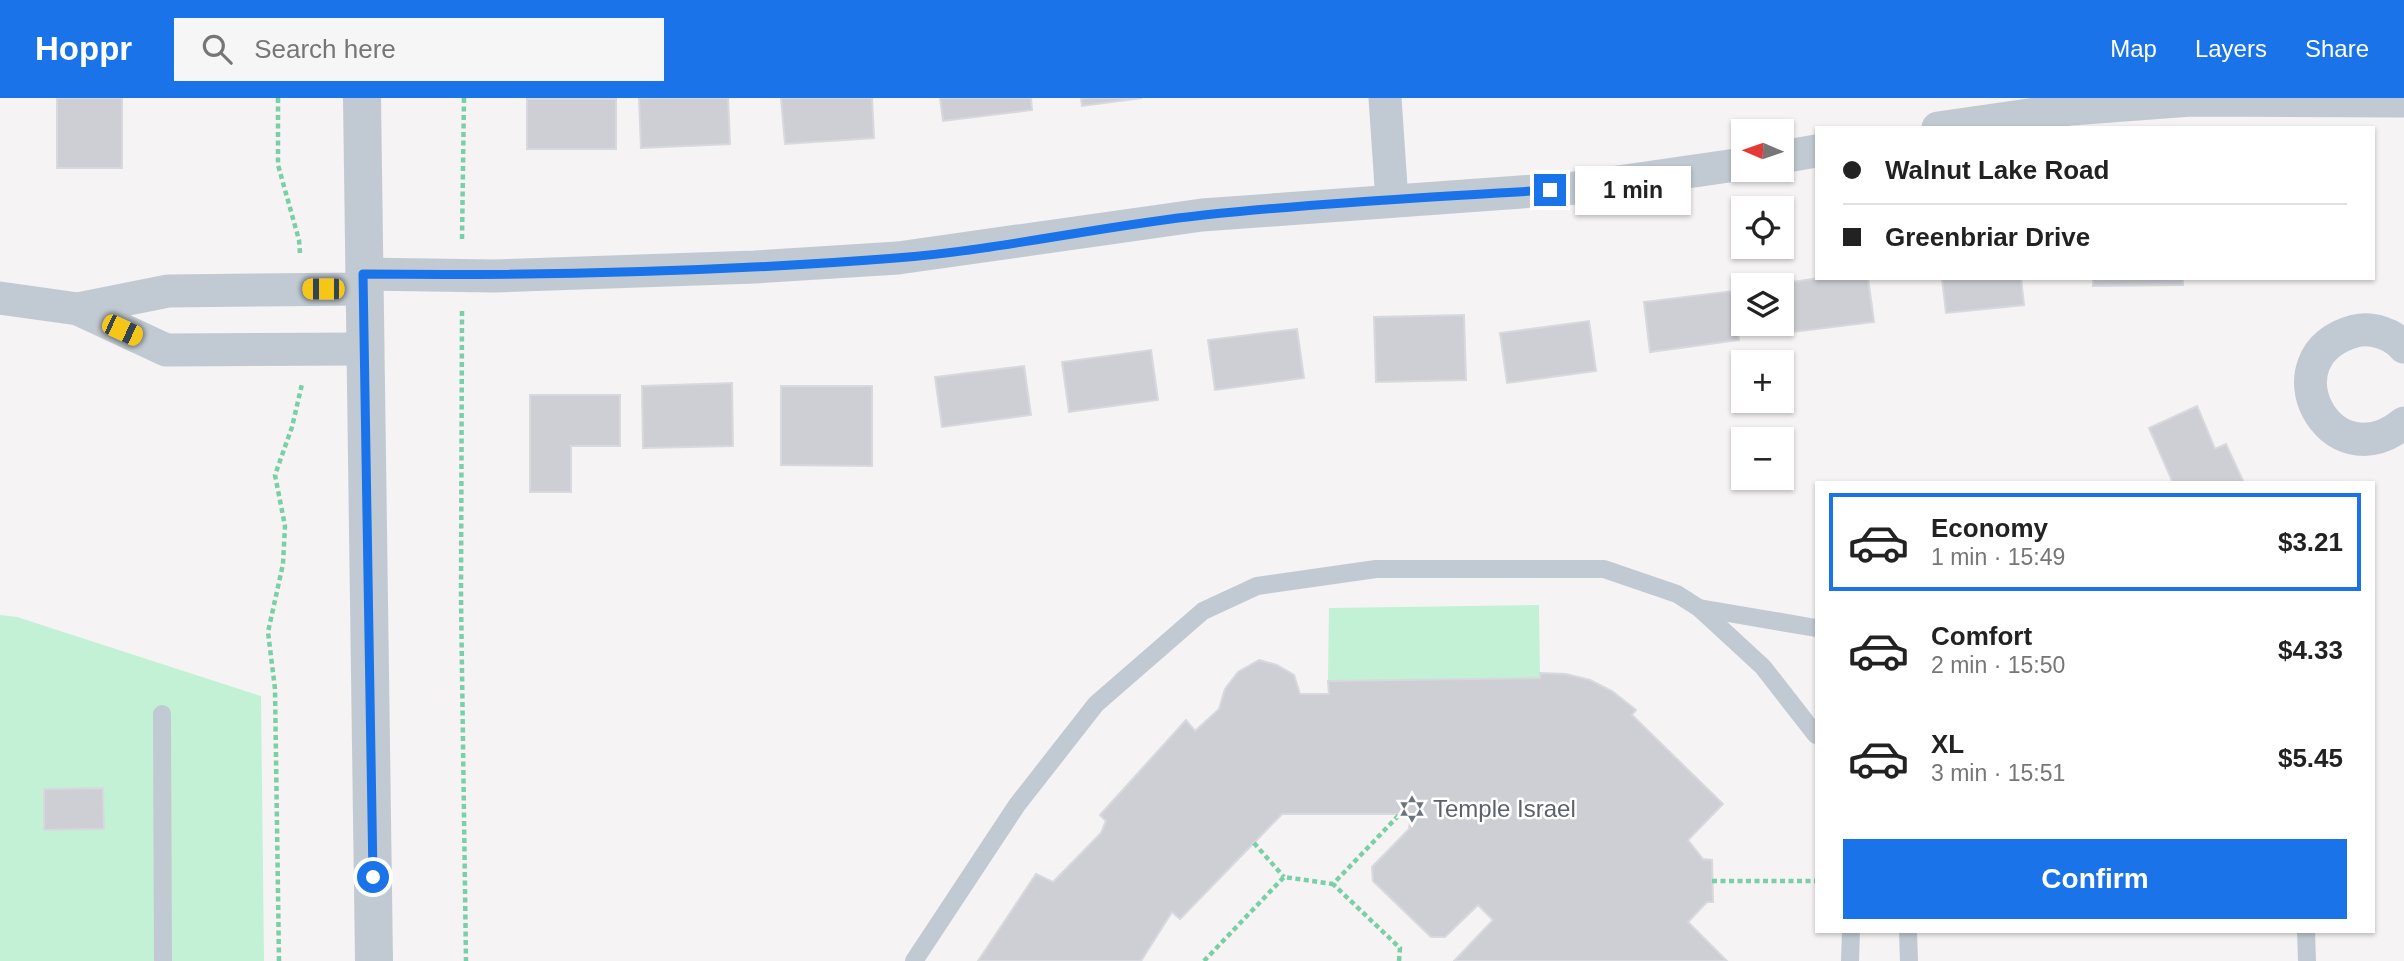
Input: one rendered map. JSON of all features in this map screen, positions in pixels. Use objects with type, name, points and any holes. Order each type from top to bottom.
[{"type":"street","points":[[362,98],[374,961]]},
{"type":"street","points":[[1385,98],[1392,201]]},
{"type":"street","points":[[1952,126],[2071,109],[2191,100],[2404,101]]},
{"type":"street","points":[[1794,156],[1815,151]]},
{"type":"street","points":[[78,309],[168,291],[303,289],[363,281],[462,275],[755,267],[898,258],[1202,215],[1576,188],[1731,165]]},
{"type":"street","points":[[0,298],[78,309],[166,350],[365,349]]},
{"type":"street","points":[[2403,342],[2381,332],[2360,330],[2339,336],[2322,349],[2312,368],[2310,390],[2316,410],[2330,427],[2348,438],[2370,440],[2390,434],[2404,422]]},
{"type":"lane","points":[[914,961],[1017,806],[1096,704],[1203,611],[1257,586],[1376,569],[1604,569],[1676,594],[1699,608],[1763,667],[1815,734]]},
{"type":"lane","points":[[1699,608],[1815,628]]},
{"type":"lane","points":[[162,714],[163,961]]},
{"type":"lane","points":[[1850,961],[1851,933]]},
{"type":"lane","points":[[1908,933],[1909,961]]},
{"type":"lane","points":[[2306,933],[2307,961]]},
{"type":"path","points":[[278,98],[278,165],[299,240],[303,289]]},
{"type":"path","points":[[464,98],[461,597],[467,961]]},
{"type":"path","points":[[279,961],[275,689],[268,632],[283,564],[285,526],[275,475],[292,427],[302,384],[302,349]]},
{"type":"path","points":[[1332,884],[1401,814]]},
{"type":"path","points":[[1254,843],[1284,877],[1332,884],[1400,948],[1398,961]]},
{"type":"path","points":[[1204,961],[1284,877]]},
{"type":"path","points":[[1712,881],[1815,881]]},
{"type":"green space","points":[[1539,605],[1540,678],[1328,681],[1329,608]]},
{"type":"green space","points":[[0,615],[17,617],[261,696],[264,961],[0,961]]},
{"type":"building","points":[[57,98],[122,98],[122,168],[57,168]]},
{"type":"building","points":[[639,98],[728,98],[730,144],[641,148]]},
{"type":"building","points":[[781,98],[872,98],[874,138],[785,144]]},
{"type":"building","points":[[940,98],[1031,98],[1032,110],[943,121]]},
{"type":"building","points":[[1081,98],[1142,98],[1082,106]]},
{"type":"building","points":[[527,99],[616,99],[616,149],[527,149]]},
{"type":"building","points":[[1815,279],[1868,280],[1874,322],[1794,332],[1794,282]]},
{"type":"building","points":[[1942,280],[2021,280],[2024,305],[1946,313]]},
{"type":"building","points":[[2093,280],[2183,280],[2183,285],[2093,286]]},
{"type":"building","points":[[1731,291],[1731,336],[1739,336],[1739,340],[1650,352],[1644,302]]},
{"type":"building","points":[[1464,315],[1466,380],[1376,382],[1374,317]]},
{"type":"building","points":[[1589,321],[1596,371],[1507,383],[1500,333]]},
{"type":"building","points":[[1297,329],[1304,378],[1215,390],[1208,340]]},
{"type":"building","points":[[1151,350],[1158,400],[1069,412],[1062,362]]},
{"type":"building","points":[[1024,366],[1031,415],[942,427],[935,377]]},
{"type":"building","points":[[732,383],[733,446],[643,448],[642,386]]},
{"type":"building","points":[[781,386],[872,386],[872,466],[781,465]]},
{"type":"building","points":[[530,395],[620,395],[620,446],[571,446],[571,492],[530,492]]},
{"type":"building","points":[[2197,406],[2215,449],[2226,444],[2243,481],[2172,481],[2149,428]]},
{"type":"building","name":"Temple Israel","points":[[1259,660],[1277,665],[1294,675],[1300,694],[1329,694],[1328,681],[1540,678],[1540,673],[1566,674],[1590,680],[1612,691],[1636,710],[1632,715],[1723,804],[1688,840],[1703,859],[1712,860],[1713,902],[1707,902],[1688,922],[1727,961],[1454,961],[1493,920],[1478,905],[1445,937],[1431,937],[1373,881],[1372,867],[1409,829],[1411,814],[1282,814],[1180,919],[1172,912],[1141,961],[978,961],[1036,874],[1053,882],[1101,833],[1106,821],[1100,815],[1186,720],[1195,731],[1219,709],[1225,689],[1238,672]]},
{"type":"building","points":[[103,788],[104,829],[44,830],[44,789]]},
{"type":"place","name":"Temple Israel","points":[[1412,809]]},
{"type":"route","points":[[373,877],[363,274],[546,274],[755,267],[898,258],[1202,215],[1550,190]]}]
